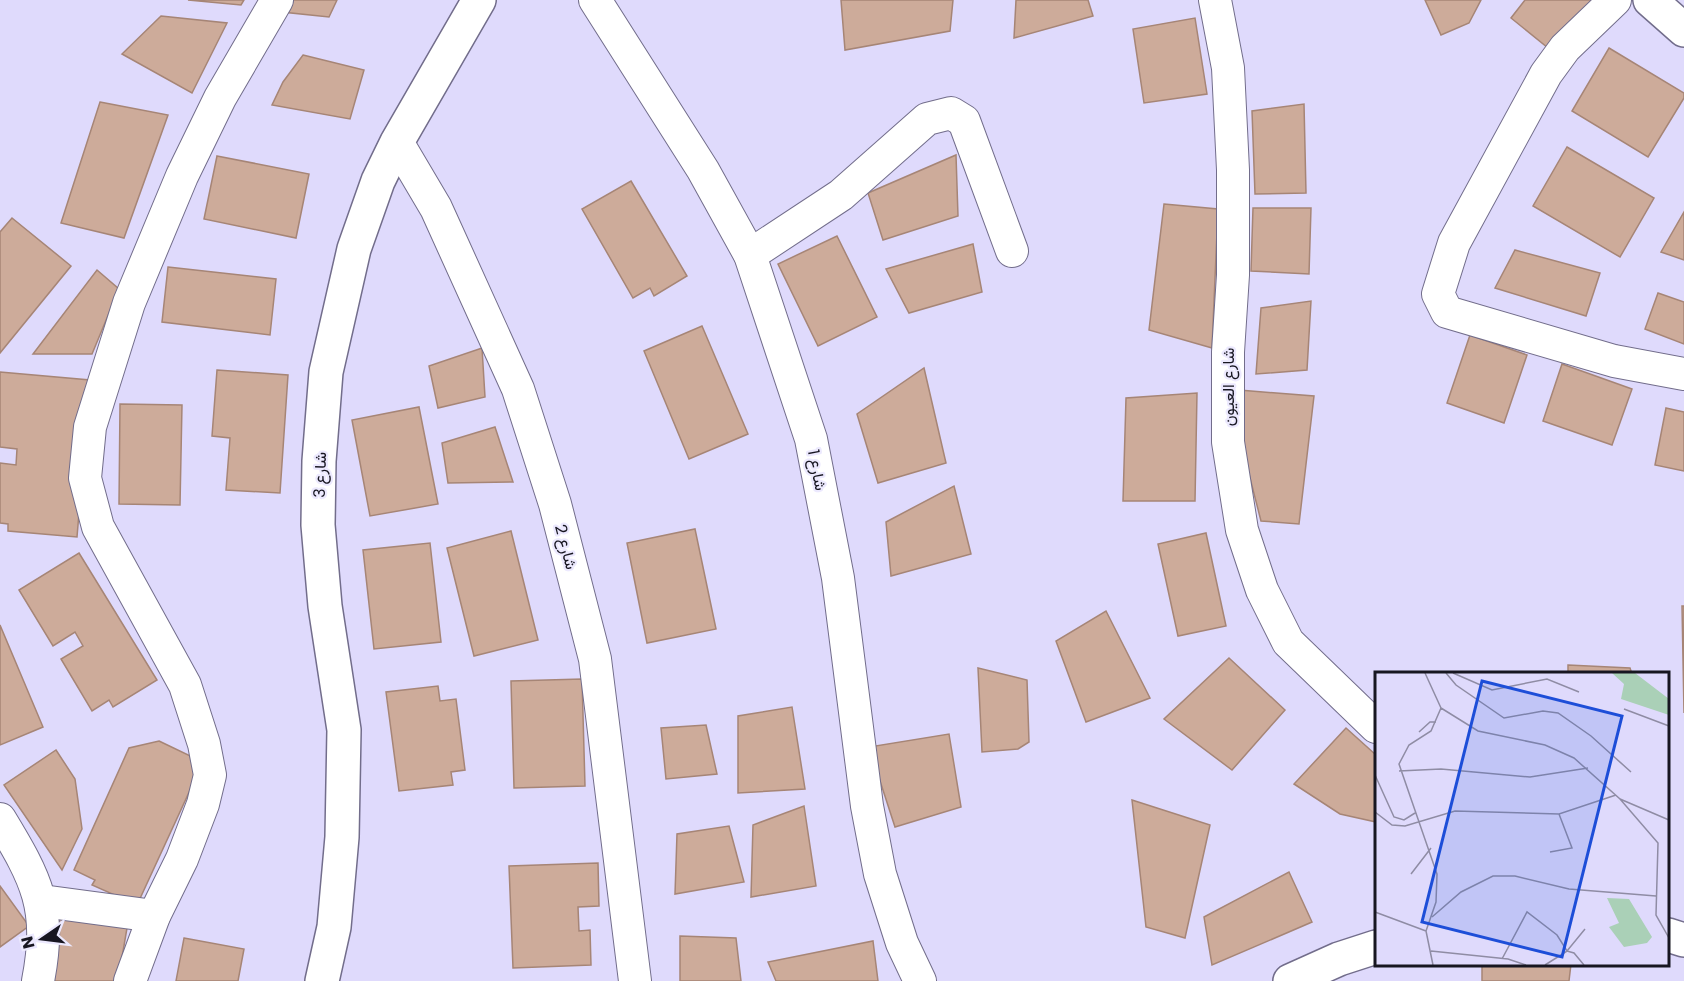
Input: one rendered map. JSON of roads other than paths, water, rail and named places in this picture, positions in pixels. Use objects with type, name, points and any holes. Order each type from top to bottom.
[{"type":"street","points":[[130,981],[154,916],[182,859],[203,804],[210,776],[204,744],[185,685],[98,527],[85,478],[90,427],[129,303],[182,176],[220,98],[277,0]]},
{"type":"street","name":"شارع 3","points":[[322,981],[334,927],[342,837],[344,730],[325,606],[318,525],[319,460],[326,372],[354,249],[378,182],[397,142],[479,0]]},
{"type":"street","name":"شارع 1","points":[[595,0],[703,171],[750,255],[811,439],[838,578],[867,806],[880,874],[902,943],[920,981]]},
{"type":"street","name":"شارع العيون","points":[[1215,0],[1228,68],[1233,170],[1233,276],[1228,352],[1228,442],[1242,530],[1262,591],[1288,642],[1375,725]]},
{"type":"street","points":[[1615,0],[1565,48],[1546,74],[1454,243],[1438,294],[1447,312],[1614,361],[1684,374]]},
{"type":"street","points":[[1650,0],[1684,30]]},
{"type":"street","points":[[750,255],[841,195],[927,119],[951,113],[964,121],[1012,250]]},
{"type":"street","name":"شارع 2","points":[[397,142],[436,208],[518,389],[555,504],[595,659],[635,981]]},
{"type":"street","points":[[0,819],[21,854],[42,901],[45,947],[38,981]]},
{"type":"street","points":[[42,901],[154,916]]},
{"type":"street","points":[[1669,935],[1684,940]]},
{"type":"street","points":[[1290,981],[1339,959],[1375,947]]}]
